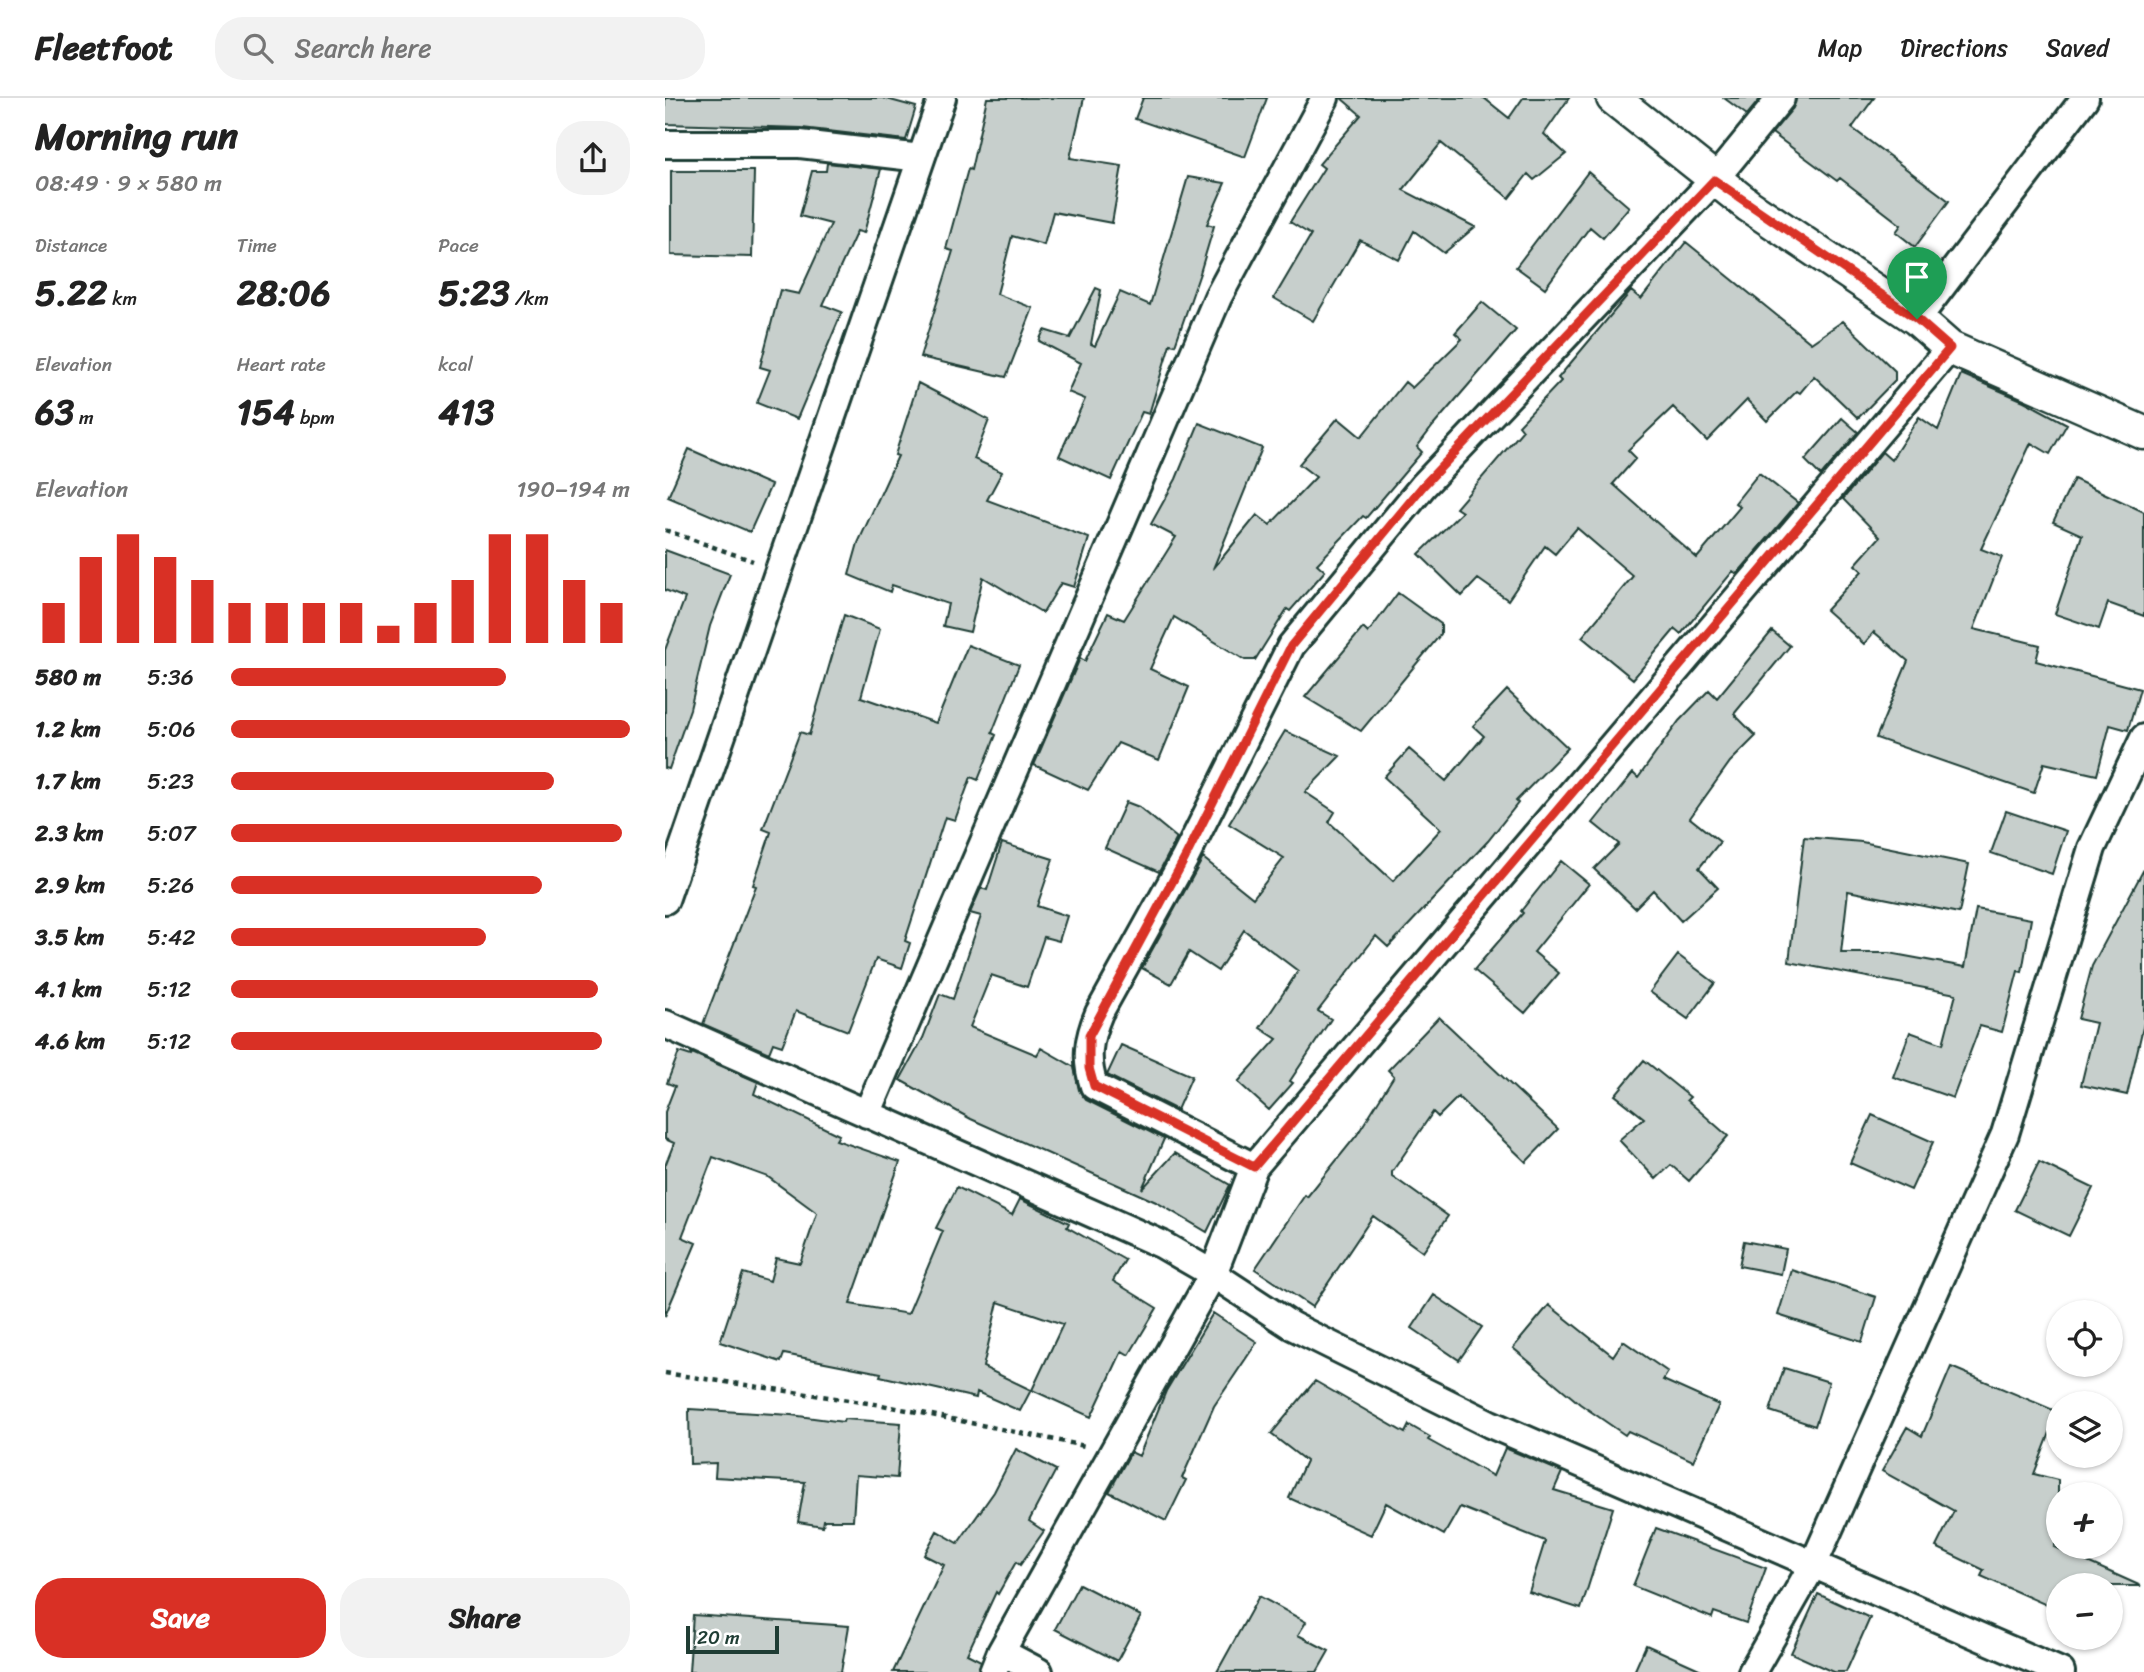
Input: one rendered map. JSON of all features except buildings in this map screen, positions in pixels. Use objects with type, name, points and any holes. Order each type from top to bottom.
[{"type":"street","points":[[665,900],[942,98]]},
{"type":"street","points":[[867,1114],[1218,297],[1325,98]]},
{"type":"street","points":[[1613,98],[1714,180],[1917,319],[1950,348],[2144,433]]},
{"type":"street","points":[[1254,1167],[1094,1086],[1089,1068],[1089,1036],[1099,1013],[1185,858],[1291,646],[1423,486],[1714,180],[1781,98]]},
{"type":"street","points":[[1917,319],[2085,98]]},
{"type":"street","points":[[665,144],[800,144],[921,158]]},
{"type":"street","points":[[1039,1672],[997,1662],[1213,1274],[1254,1167],[1950,348]]},
{"type":"street","points":[[1752,1672],[1814,1563],[2005,1134],[2092,848],[2144,738]]},
{"type":"street","points":[[665,1024],[1161,1244],[1213,1274],[1292,1326],[1490,1424],[2061,1672]]},
{"type":"path","points":[[665,530],[779,570]]},
{"type":"path","points":[[665,1373],[883,1405],[1113,1452]]},
{"type":"route","points":[[1714,180],[1917,319],[1950,348],[1254,1167],[1094,1086],[1089,1068],[1089,1036],[1099,1013],[1185,858],[1291,646],[1423,486],[1714,180]]}]
